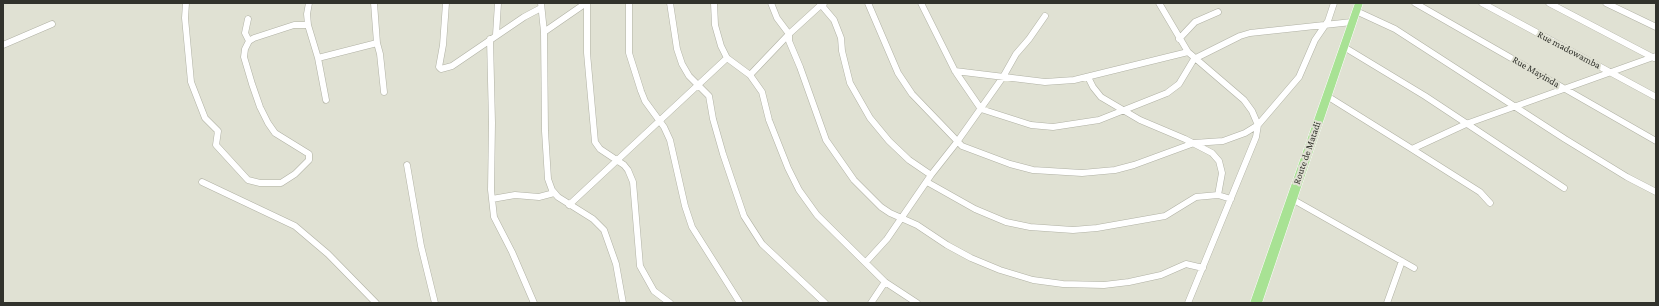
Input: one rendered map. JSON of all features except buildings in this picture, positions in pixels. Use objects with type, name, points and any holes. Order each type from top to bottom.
[{"type":"highway","name":"Route de Matadi","points":[[1256,303],[1358,7]]},
{"type":"street","points":[[186,3],[185,18],[191,82],[205,118],[218,131],[216,145],[248,180],[260,183],[281,183],[295,174],[309,160],[309,154],[275,133],[260,107],[244,57],[245,49],[249,41],[254,38],[285,27],[298,24],[308,25]]},
{"type":"street","points":[[309,3],[307,14],[308,25],[318,58],[326,100]]},
{"type":"street","points":[[374,3],[377,43],[380,54],[384,92]]},
{"type":"street","points":[[446,3],[443,46],[439,67],[441,69],[449,68],[541,6],[544,32],[545,131],[548,178],[554,193],[569,205],[593,219],[604,230],[616,264],[623,303]]},
{"type":"street","points":[[496,35],[498,3]]},
{"type":"street","points":[[544,32],[586,3]]},
{"type":"street","points":[[586,3],[586,53],[592,90],[593,131],[595,142],[600,149],[617,160],[628,170],[633,182],[640,266],[654,291],[670,303]]},
{"type":"street","points":[[629,3],[629,53],[645,101],[670,140],[685,206],[692,227],[740,303]]},
{"type":"street","points":[[670,3],[677,49],[682,64],[689,76],[709,96],[713,119],[723,154],[744,216],[762,244],[825,303]]},
{"type":"street","points":[[714,3],[715,25],[721,46],[727,58],[750,75],[762,92],[769,120],[788,168],[799,190],[817,215],[885,282],[917,303]]},
{"type":"street","points":[[771,3],[777,18],[789,34],[789,41],[800,67],[826,140],[854,180],[881,207],[900,218],[917,225],[947,245],[971,258],[1000,270],[1033,280],[1063,284],[1104,285],[1129,282],[1161,274],[1186,264],[1203,268]]},
{"type":"street","points":[[750,75],[789,34],[823,3],[823,7],[834,20],[841,38],[842,52],[850,83],[870,118],[888,141],[909,160],[931,175]]},
{"type":"street","points":[[868,3],[898,73],[912,94],[962,146],[1010,164],[1033,170],[1082,173],[1115,170],[1134,165],[1194,142],[1223,141],[1245,133],[1258,125],[1299,77],[1315,40],[1325,26],[1332,12],[1334,3]]},
{"type":"street","points":[[1159,3],[1188,52],[1194,59],[1234,89],[1252,111],[1258,125],[1256,137],[1188,303]]},
{"type":"street","name":"Rue Mayinda","points":[[1415,3],[1656,141]]},
{"type":"street","name":"Rue madowamba","points":[[1482,3],[1656,97]]},
{"type":"street","points":[[1549,3],[1655,58]]},
{"type":"street","points":[[1606,3],[1656,27]]},
{"type":"street","points":[[923,4],[955,71],[981,109],[1031,125],[1053,127],[1099,120],[1167,92],[1179,84],[1194,59],[1218,46],[1250,33],[1352,22]]},
{"type":"street","points":[[1358,7],[1571,143],[1627,177],[1656,192]]},
{"type":"street","points":[[1179,39],[1195,22],[1218,12]]},
{"type":"street","points":[[866,262],[887,239],[931,175],[958,142],[1003,77],[1016,54],[1029,39],[1045,16]]},
{"type":"street","points":[[248,19],[245,33],[249,41]]},
{"type":"street","points":[[3,45],[52,24]]},
{"type":"street","points":[[490,39],[492,199],[494,217],[512,252],[534,303]]},
{"type":"street","points":[[318,58],[377,43]]},
{"type":"street","points":[[1344,47],[1425,96],[1564,188]]},
{"type":"street","points":[[955,71],[1045,82],[1088,77],[1188,52]]},
{"type":"street","points":[[569,205],[727,58]]},
{"type":"street","points":[[1412,149],[1466,124],[1564,88],[1655,58]]},
{"type":"street","points":[[1088,77],[1093,87],[1101,97],[1124,109],[1140,120],[1194,142],[1212,153],[1219,161],[1222,172],[1218,195]]},
{"type":"street","points":[[1327,96],[1480,192],[1490,203]]},
{"type":"street","points":[[407,165],[421,246],[428,279],[436,303]]},
{"type":"street","points":[[202,182],[295,226],[328,254],[376,303]]},
{"type":"street","points":[[927,182],[975,209],[1006,222],[1030,227],[1073,230],[1165,216],[1196,197],[1218,195],[1231,199]]},
{"type":"street","points":[[492,199],[515,195],[540,197],[554,193]]},
{"type":"street","points":[[1292,199],[1414,268]]},
{"type":"street","points":[[1387,303],[1402,261]]},
{"type":"street","points":[[871,303],[885,282]]}]
